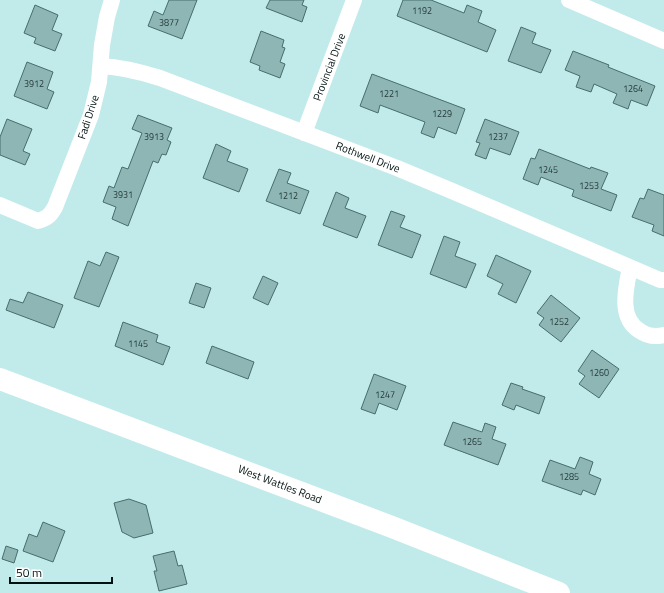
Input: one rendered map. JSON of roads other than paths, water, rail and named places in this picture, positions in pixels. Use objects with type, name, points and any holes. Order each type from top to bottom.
[{"type":"street","name":"Fadi Drive","points":[[0,205],[38,221],[47,218],[52,213],[91,115],[99,82],[102,45],[112,0]]},
{"type":"street","name":"Provincial Drive","points":[[304,133],[354,0]]},
{"type":"street","points":[[569,0],[664,41]]},
{"type":"street","name":"Rothwell Drive","points":[[101,66],[125,68],[160,78],[404,171],[653,277],[664,280]]},
{"type":"street","points":[[630,267],[625,306],[628,318],[635,328],[644,334],[657,337],[664,335]]},
{"type":"street","name":"West Wattles Road","points":[[0,379],[392,527],[559,593]]}]
